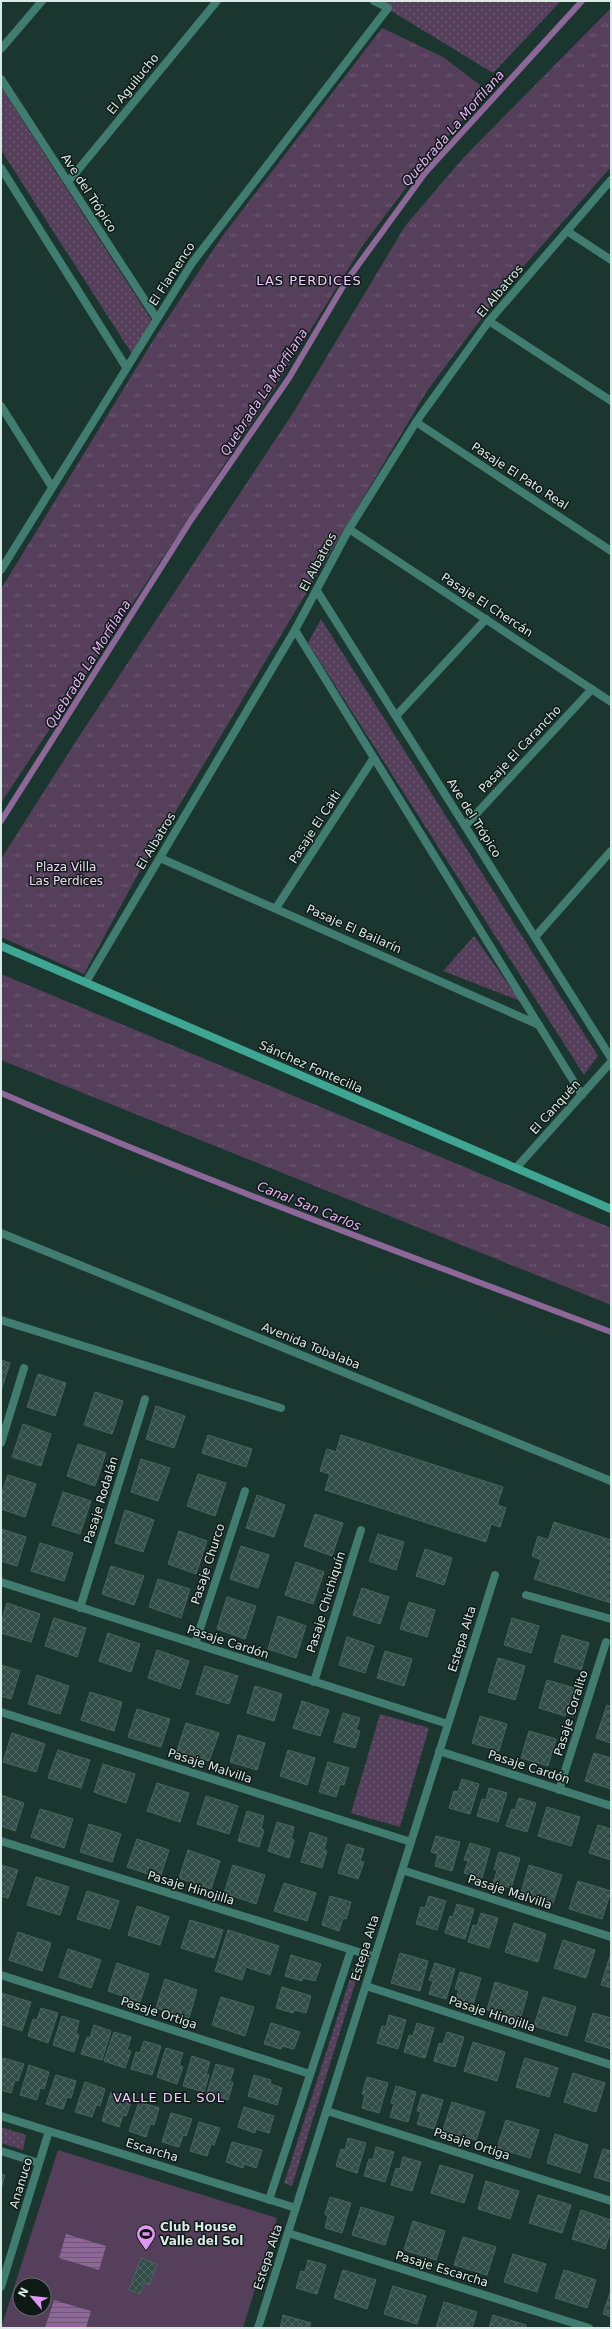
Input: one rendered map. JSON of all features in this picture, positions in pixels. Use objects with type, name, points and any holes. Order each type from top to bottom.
[{"type":"street","points":[[1,48],[42,1]]},
{"type":"street","name":"El Aguilucho","points":[[68,182],[217,1]]},
{"type":"street","name":"El Flamenco","points":[[1,570],[192,263],[388,8],[374,1]]},
{"type":"street","name":"Ave del Trópico","points":[[1,79],[157,320]]},
{"type":"street","points":[[1,168],[126,367]]},
{"type":"street","name":"El Albatros","points":[[86,982],[295,630],[349,529],[416,422],[489,321],[611,180]]},
{"type":"street","points":[[567,231],[611,260]]},
{"type":"street","points":[[489,321],[611,402]]},
{"type":"street","points":[[1,406],[52,487]]},
{"type":"street","name":"Pasaje El Pato Real","points":[[416,422],[611,551]]},
{"type":"street","name":"Pasaje El Chercán","points":[[349,529],[611,702]]},
{"type":"street","name":"Ave del Trópico","points":[[317,591],[611,1058]]},
{"type":"street","points":[[396,716],[486,619]]},
{"type":"street","points":[[295,630],[373,759],[582,1095]]},
{"type":"street","name":"Pasaje El Carancho","points":[[465,826],[592,689]]},
{"type":"street","name":"Pasaje El Caiti","points":[[276,908],[373,759]]},
{"type":"street","points":[[535,937],[611,851]]},
{"type":"street","name":"Pasaje El Bailarín","points":[[160,858],[538,1025]]},
{"type":"street","name":"Sánchez Fontecilla","points":[[1,946],[445,1138],[517,1167],[611,1209]]},
{"type":"street","name":"El Canquén","points":[[517,1167],[611,1062]]},
{"type":"street","name":"Avenida Tobalaba","points":[[1,1233],[611,1481]]},
{"type":"street","points":[[1,1320],[281,1408]]},
{"type":"street","points":[[1,1443],[24,1368]]},
{"type":"street","name":"Pasaje Rodalán","points":[[80,1608],[145,1399]]},
{"type":"street","name":"Pasaje Churco","points":[[195,1644],[245,1491]]},
{"type":"street","name":"Pasaje Chichiquín","points":[[314,1682],[362,1530]]},
{"type":"street","name":"Estepa Alta","points":[[258,2328],[495,1575]]},
{"type":"street","name":"Pasaje Cardón","points":[[1,1582],[448,1724]]},
{"type":"street","points":[[526,1595],[611,1619]]},
{"type":"street","name":"Pasaje Coralito","points":[[560,1790],[606,1642]]},
{"type":"street","name":"Pasaje Malvilla","points":[[1,1712],[411,1842]]},
{"type":"street","name":"Pasaje Cardón","points":[[440,1751],[611,1806]]},
{"type":"street","name":"Pasaje Hinojilla","points":[[1,1841],[374,1957]]},
{"type":"street","name":"Pasaje Malvilla","points":[[402,1870],[611,1937]]},
{"type":"street","name":"Estepa Alta","points":[[269,2200],[351,1950]]},
{"type":"street","name":"Pasaje Ortiga","points":[[1,1975],[310,2074]]},
{"type":"street","name":"Pasaje Hinojilla","points":[[366,1986],[611,2065]]},
{"type":"street","name":"Pasaje Ortiga","points":[[326,2111],[611,2201]]},
{"type":"street","name":"Escarcha","points":[[1,2116],[296,2208]]},
{"type":"street","name":"Ananuco","points":[[1,2284],[50,2131]]},
{"type":"street","points":[[1,2151],[39,2163]]},
{"type":"street","name":"Pasaje Escarcha","points":[[288,2233],[589,2328]]},
{"type":"green space","points":[[375,1],[561,1],[493,73]]},
{"type":"green space","name":"Plaza Villa Las Perdices","points":[[611,8],[611,167],[502,291],[427,391],[137,876],[84,974],[1,937],[1,859],[78,738],[293,413],[405,226],[464,157]]},
{"type":"green space","points":[[382,28],[443,57],[488,91],[426,161],[363,245],[274,389],[1,803],[1,589],[154,339],[221,238]]},
{"type":"green space","points":[[1,87],[152,321],[132,354],[1,150]]},
{"type":"green space","points":[[321,619],[598,1056],[584,1075],[308,643]]},
{"type":"green space","points":[[474,936],[520,1001],[443,971]]},
{"type":"green space","points":[[1,974],[611,1228],[611,1305],[1,1060]]},
{"type":"green space","points":[[380,1714],[429,1728],[400,1827],[351,1813]]},
{"type":"green space","points":[[353,1969],[359,1971],[292,2186],[284,2183]]},
{"type":"green space","points":[[1,2127],[26,2135],[23,2150],[1,2143]]},
{"type":"green space","name":"Club House Valle del Sol","points":[[58,2150],[277,2218],[243,2328],[1,2328],[12,2294],[12,2317],[52,2317],[52,2277],[17,2277]]},
{"type":"shaded area","points":[[66,2234],[106,2246],[99,2270],[59,2258]]},
{"type":"shaded area","points":[[54,2300],[91,2311],[86,2328],[45,2328],[49,2317],[52,2317],[52,2306]]},
{"type":"building","points":[[1,1360],[10,1363],[1,1391]]},
{"type":"building","points":[[38,1374],[66,1383],[55,1416],[27,1407]]},
{"type":"building","points":[[95,1392],[123,1401],[112,1434],[84,1425]]},
{"type":"building","points":[[156,1406],[185,1416],[174,1448],[146,1439]]},
{"type":"building","points":[[23,1424],[51,1434],[41,1466],[12,1457]]},
{"type":"building","points":[[208,1435],[252,1449],[246,1467],[202,1453]]},
{"type":"building","points":[[341,1435],[503,1487],[497,1505],[506,1508],[500,1527],[491,1524],[486,1542],[325,1490],[330,1474],[320,1471],[327,1449],[336,1452]]},
{"type":"building","points":[[78,1444],[106,1453],[95,1486],[67,1476]]},
{"type":"building","points":[[141,1459],[170,1468],[158,1501],[131,1492]]},
{"type":"building","points":[[198,1474],[226,1483],[215,1516],[187,1506]]},
{"type":"building","points":[[8,1475],[36,1484],[25,1517],[1,1509],[1,1495]]},
{"type":"building","points":[[63,1492],[91,1501],[80,1534],[52,1525]]},
{"type":"building","points":[[257,1495],[285,1505],[274,1537],[246,1528]]},
{"type":"building","points":[[125,1510],[154,1520],[143,1552],[115,1543]]},
{"type":"building","points":[[315,1514],[343,1523],[332,1556],[304,1546]]},
{"type":"building","points":[[554,1522],[611,1540],[611,1603],[534,1579],[541,1560],[532,1556],[538,1536],[548,1540]]},
{"type":"building","points":[[1,1529],[26,1537],[17,1566],[1,1561]]},
{"type":"building","points":[[179,1531],[207,1541],[196,1574],[168,1564]]},
{"type":"building","points":[[378,1534],[404,1542],[396,1570],[369,1561]]},
{"type":"building","points":[[40,1543],[73,1553],[64,1581],[31,1571]]},
{"type":"building","points":[[241,1546],[269,1555],[258,1588],[230,1579]]},
{"type":"building","points":[[425,1549],[452,1558],[444,1585],[416,1576]]},
{"type":"building","points":[[296,1562],[324,1572],[313,1604],[285,1595]]},
{"type":"building","points":[[111,1566],[144,1576],[134,1605],[102,1594]]},
{"type":"building","points":[[158,1579],[190,1589],[181,1618],[149,1607]]},
{"type":"building","points":[[362,1588],[389,1597],[380,1624],[353,1615]]},
{"type":"building","points":[[227,1597],[256,1606],[245,1639],[217,1629]]},
{"type":"building","points":[[409,1602],[435,1610],[427,1637],[400,1629]]},
{"type":"building","points":[[7,1603],[40,1614],[31,1642],[1,1633],[1,1622]]},
{"type":"building","points":[[278,1616],[306,1626],[296,1658],[268,1649]]},
{"type":"building","points":[[54,1618],[86,1628],[77,1657],[45,1646]]},
{"type":"building","points":[[512,1618],[539,1626],[531,1653],[504,1645]]},
{"type":"building","points":[[108,1633],[140,1644],[131,1672],[99,1661]]},
{"type":"building","points":[[562,1635],[589,1643],[581,1670],[554,1662]]},
{"type":"building","points":[[347,1637],[374,1646],[365,1673],[339,1665]]},
{"type":"building","points":[[157,1650],[189,1661],[180,1689],[148,1678]]},
{"type":"building","points":[[385,1651],[412,1659],[404,1686],[377,1678]]},
{"type":"building","points":[[498,1658],[525,1666],[515,1700],[488,1692]]},
{"type":"building","points":[[1,1665],[20,1671],[11,1699],[1,1696]]},
{"type":"building","points":[[205,1666],[238,1676],[229,1704],[196,1694]]},
{"type":"building","points":[[37,1675],[69,1686],[60,1714],[28,1704]]},
{"type":"building","points":[[547,1680],[574,1688],[565,1716],[539,1708]]},
{"type":"building","points":[[255,1686],[282,1694],[274,1721],[247,1713]]},
{"type":"building","points":[[90,1692],[122,1702],[114,1731],[81,1720]]},
{"type":"building","points":[[302,1701],[329,1710],[320,1736],[293,1728]]},
{"type":"building","points":[[607,1705],[611,1707],[611,1743],[596,1738]]},
{"type":"building","points":[[137,1709],[170,1719],[161,1747],[128,1737]]},
{"type":"building","points":[[343,1713],[360,1718],[356,1730],[360,1731],[355,1748],[334,1742]]},
{"type":"building","points":[[480,1716],[507,1724],[499,1751],[472,1743]]},
{"type":"building","points":[[186,1723],[219,1733],[209,1761],[177,1751]]},
{"type":"building","points":[[529,1731],[556,1739],[548,1766],[521,1758]]},
{"type":"building","points":[[12,1733],[45,1744],[36,1772],[3,1762]]},
{"type":"building","points":[[238,1735],[265,1743],[257,1770],[230,1762]]},
{"type":"building","points":[[58,1750],[90,1760],[81,1788],[48,1778]]},
{"type":"building","points":[[288,1750],[315,1758],[307,1785],[280,1776]]},
{"type":"building","points":[[594,1753],[611,1758],[611,1789],[585,1781]]},
{"type":"building","points":[[328,1762],[349,1768],[344,1785],[340,1784],[336,1797],[319,1792]]},
{"type":"building","points":[[103,1764],[135,1774],[126,1803],[94,1792]]},
{"type":"building","points":[[462,1779],[479,1784],[470,1814],[449,1808],[454,1791],[458,1792]]},
{"type":"building","points":[[157,1783],[189,1793],[180,1822],[147,1811]]},
{"type":"building","points":[[489,1788],[507,1793],[498,1822],[477,1816],[482,1799],[486,1800]]},
{"type":"building","points":[[1,1795],[24,1803],[15,1831],[1,1826]]},
{"type":"building","points":[[206,1796],[238,1806],[229,1834],[197,1824]]},
{"type":"building","points":[[519,1798],[536,1803],[527,1832],[506,1826],[512,1809],[515,1810]]},
{"type":"building","points":[[547,1807],[580,1817],[571,1846],[538,1836]]},
{"type":"building","points":[[40,1809],[73,1819],[64,1848],[31,1837]]},
{"type":"building","points":[[247,1811],[264,1816],[261,1829],[264,1830],[259,1847],[238,1841]]},
{"type":"building","points":[[277,1822],[294,1827],[291,1839],[294,1840],[289,1858],[268,1851]]},
{"type":"building","points":[[89,1824],[121,1834],[112,1862],[80,1852]]},
{"type":"building","points":[[598,1825],[611,1829],[611,1860],[589,1853]]},
{"type":"building","points":[[310,1832],[327,1838],[324,1850],[327,1851],[322,1868],[301,1862]]},
{"type":"building","points":[[436,1836],[460,1842],[452,1871],[435,1866],[438,1854],[431,1852]]},
{"type":"building","points":[[137,1839],[169,1850],[160,1878],[127,1867]]},
{"type":"building","points":[[470,1843],[490,1849],[482,1878],[464,1873],[468,1861],[464,1860]]},
{"type":"building","points":[[347,1844],[364,1849],[360,1861],[364,1862],[358,1879],[338,1873]]},
{"type":"building","points":[[188,1850],[220,1861],[211,1889],[179,1878]]},
{"type":"building","points":[[499,1852],[520,1858],[511,1888],[493,1883],[497,1871],[494,1869]]},
{"type":"building","points":[[1,1865],[18,1870],[8,1898],[1,1896]]},
{"type":"building","points":[[233,1865],[265,1875],[256,1904],[224,1893]]},
{"type":"building","points":[[529,1865],[562,1875],[553,1903],[521,1893]]},
{"type":"building","points":[[36,1877],[69,1887],[60,1915],[27,1905]]},
{"type":"building","points":[[578,1881],[611,1891],[602,1919],[569,1909]]},
{"type":"building","points":[[284,1883],[316,1893],[307,1921],[274,1911]]},
{"type":"building","points":[[87,1891],[119,1901],[110,1929],[77,1919]]},
{"type":"building","points":[[330,1896],[351,1902],[346,1919],[343,1918],[339,1931],[322,1925]]},
{"type":"building","points":[[429,1896],[446,1901],[437,1930],[416,1924],[421,1907],[425,1908]]},
{"type":"building","points":[[457,1904],[474,1909],[465,1939],[445,1933],[450,1916],[453,1917]]},
{"type":"building","points":[[137,1906],[169,1917],[160,1945],[128,1935]]},
{"type":"building","points":[[481,1913],[498,1918],[489,1948],[468,1942],[473,1925],[477,1926]]},
{"type":"building","points":[[190,1920],[223,1930],[214,1958],[181,1948]]},
{"type":"building","points":[[514,1923],[546,1934],[538,1962],[505,1952]]},
{"type":"building","points":[[228,1930],[279,1946],[270,1975],[246,1967],[242,1980],[215,1971]]},
{"type":"building","points":[[18,1932],[51,1943],[42,1971],[9,1960]]},
{"type":"building","points":[[563,1940],[595,1950],[586,1978],[554,1968]]},
{"type":"building","points":[[68,1949],[101,1960],[91,1988],[59,1977]]},
{"type":"building","points":[[400,1953],[428,1961],[420,1991],[391,1983]]},
{"type":"building","points":[[291,1955],[321,1964],[315,1981],[303,1978],[302,1981],[285,1976]]},
{"type":"building","points":[[610,1956],[611,1957],[611,1988],[601,1985]]},
{"type":"building","points":[[117,1963],[149,1974],[140,2002],[108,1991]]},
{"type":"building","points":[[435,1963],[455,1969],[446,1999],[429,1994],[433,1981],[429,1980]]},
{"type":"building","points":[[460,1972],[481,1978],[472,2008],[455,2002],[459,1990],[455,1989]]},
{"type":"building","points":[[165,1979],[197,1990],[189,2018],[156,2008]]},
{"type":"building","points":[[495,1982],[528,1992],[520,2020],[487,2010]]},
{"type":"building","points":[[282,1987],[311,1996],[306,2013],[294,2010],[293,2013],[276,2008]]},
{"type":"building","points":[[1,1993],[31,2002],[22,2031],[1,2024]]},
{"type":"building","points":[[221,1997],[254,2007],[245,2036],[212,2025]]},
{"type":"building","points":[[543,1997],[576,2007],[567,2036],[534,2026]]},
{"type":"building","points":[[41,2008],[58,2013],[48,2043],[28,2036],[33,2019],[37,2020]]},
{"type":"building","points":[[593,2013],[611,2018],[611,2049],[585,2041]]},
{"type":"building","points":[[389,2015],[406,2020],[398,2049],[377,2043],[382,2026],[386,2027]]},
{"type":"building","points":[[62,2016],[79,2021],[76,2034],[79,2035],[74,2052],[53,2045]]},
{"type":"building","points":[[271,2023],[300,2032],[294,2049],[282,2046],[281,2049],[264,2044]]},
{"type":"building","points":[[417,2023],[434,2028],[425,2058],[404,2052],[409,2035],[413,2036]]},
{"type":"building","points":[[94,2025],[111,2031],[102,2060],[81,2054],[87,2037],[90,2038]]},
{"type":"building","points":[[114,2032],[131,2037],[127,2050],[131,2051],[125,2068],[104,2061]]},
{"type":"building","points":[[447,2032],[464,2037],[455,2067],[434,2061],[439,2043],[443,2044]]},
{"type":"building","points":[[144,2041],[161,2046],[152,2075],[131,2069],[136,2052],[140,2053]]},
{"type":"building","points":[[473,2042],[505,2052],[497,2081],[464,2071]]},
{"type":"building","points":[[166,2048],[183,2053],[179,2065],[183,2067],[177,2084],[157,2077]]},
{"type":"building","points":[[192,2056],[210,2062],[206,2074],[209,2075],[204,2092],[183,2086]]},
{"type":"building","points":[[3,2058],[24,2064],[18,2081],[15,2080],[11,2093],[1,2090]]},
{"type":"building","points":[[525,2058],[558,2068],[549,2097],[516,2087]]},
{"type":"building","points":[[216,2064],[234,2069],[230,2081],[233,2083],[228,2100],[207,2093]]},
{"type":"building","points":[[29,2065],[49,2072],[44,2089],[40,2088],[37,2100],[20,2095]]},
{"type":"building","points":[[573,2073],[605,2083],[596,2112],[564,2102]]},
{"type":"building","points":[[56,2075],[76,2081],[71,2098],[67,2097],[63,2109],[46,2104]]},
{"type":"building","points":[[254,2075],[271,2080],[270,2084],[282,2088],[277,2105],[248,2096]]},
{"type":"building","points":[[367,2077],[388,2083],[379,2113],[362,2108],[365,2095],[362,2094]]},
{"type":"building","points":[[85,2082],[105,2089],[100,2106],[96,2105],[92,2117],[75,2112]]},
{"type":"building","points":[[396,2086],[416,2092],[408,2122],[390,2117],[394,2104],[391,2103]]},
{"type":"building","points":[[111,2092],[132,2099],[126,2116],[123,2115],[119,2127],[102,2121]]},
{"type":"building","points":[[422,2094],[443,2100],[434,2129],[417,2124],[421,2112],[417,2111]]},
{"type":"building","points":[[139,2102],[159,2108],[154,2125],[150,2124],[146,2137],[129,2131]]},
{"type":"building","points":[[452,2102],[485,2112],[476,2140],[443,2130]]},
{"type":"building","points":[[244,2107],[274,2116],[269,2133],[256,2129],[255,2133],[238,2127]]},
{"type":"building","points":[[171,2113],[192,2119],[186,2136],[183,2135],[179,2147],[162,2142]]},
{"type":"building","points":[[506,2120],[539,2130],[530,2158],[497,2148]]},
{"type":"building","points":[[199,2122],[220,2128],[214,2145],[211,2144],[207,2156],[190,2151]]},
{"type":"building","points":[[555,2134],[588,2145],[580,2173],[547,2163]]},
{"type":"building","points":[[348,2138],[366,2143],[357,2173],[336,2166],[341,2149],[345,2150]]},
{"type":"building","points":[[232,2142],[262,2150],[256,2168],[244,2164],[243,2168],[226,2162]]},
{"type":"building","points":[[376,2147],[394,2152],[385,2182],[364,2176],[369,2159],[373,2160]]},
{"type":"building","points":[[603,2149],[611,2151],[611,2182],[594,2177]]},
{"type":"building","points":[[403,2157],[421,2162],[412,2191],[391,2185],[396,2168],[400,2169]]},
{"type":"building","points":[[440,2165],[473,2175],[464,2203],[431,2193]]},
{"type":"building","points":[[1,2174],[5,2175],[1,2189]]},
{"type":"building","points":[[486,2181],[519,2191],[510,2219],[478,2209]]},
{"type":"building","points":[[538,2195],[571,2205],[562,2233],[529,2223]]},
{"type":"building","points":[[330,2197],[351,2203],[342,2233],[325,2228],[328,2216],[325,2214]]},
{"type":"building","points":[[361,2207],[394,2217],[385,2245],[352,2235]]},
{"type":"building","points":[[581,2210],[611,2220],[611,2229],[605,2249],[572,2239]]},
{"type":"building","points":[[413,2221],[445,2231],[436,2260],[404,2250]]},
{"type":"building","points":[[463,2237],[496,2247],[487,2275],[454,2265]]},
{"type":"building","points":[[513,2254],[546,2264],[537,2292],[504,2282]]},
{"type":"building","points":[[141,2258],[157,2264],[149,2285],[144,2283],[140,2294],[129,2290]]},
{"type":"building","points":[[308,2260],[326,2265],[317,2294],[296,2288],[301,2271],[305,2272]]},
{"type":"building","points":[[343,2270],[376,2280],[367,2309],[334,2298]]},
{"type":"building","points":[[564,2270],[596,2280],[587,2308],[555,2298]]},
{"type":"building","points":[[393,2286],[426,2296],[417,2324],[384,2314]]},
{"type":"building","points":[[611,2290],[611,2317],[603,2314]]},
{"type":"building","points":[[444,2302],[477,2312],[472,2328],[436,2328]]},
{"type":"building","points":[[283,2315],[311,2323],[309,2328],[280,2328]]},
{"type":"building","points":[[493,2315],[526,2325],[525,2328],[489,2328]]},
{"type":"waterway","name":"Quebrada La Morfilana","points":[[1,821],[191,520],[289,378],[345,283],[425,173],[582,1]]},
{"type":"waterway","name":"Canal San Carlos","points":[[1,1093],[228,1187],[611,1332]]},
{"type":"place","name":"Club House Valle del Sol","points":[[146,2251]]},
{"type":"district","name":"LAS PERDICES","points":[[309,280]]},
{"type":"district","name":"VALLE DEL SOL","points":[[169,2097]]}]
